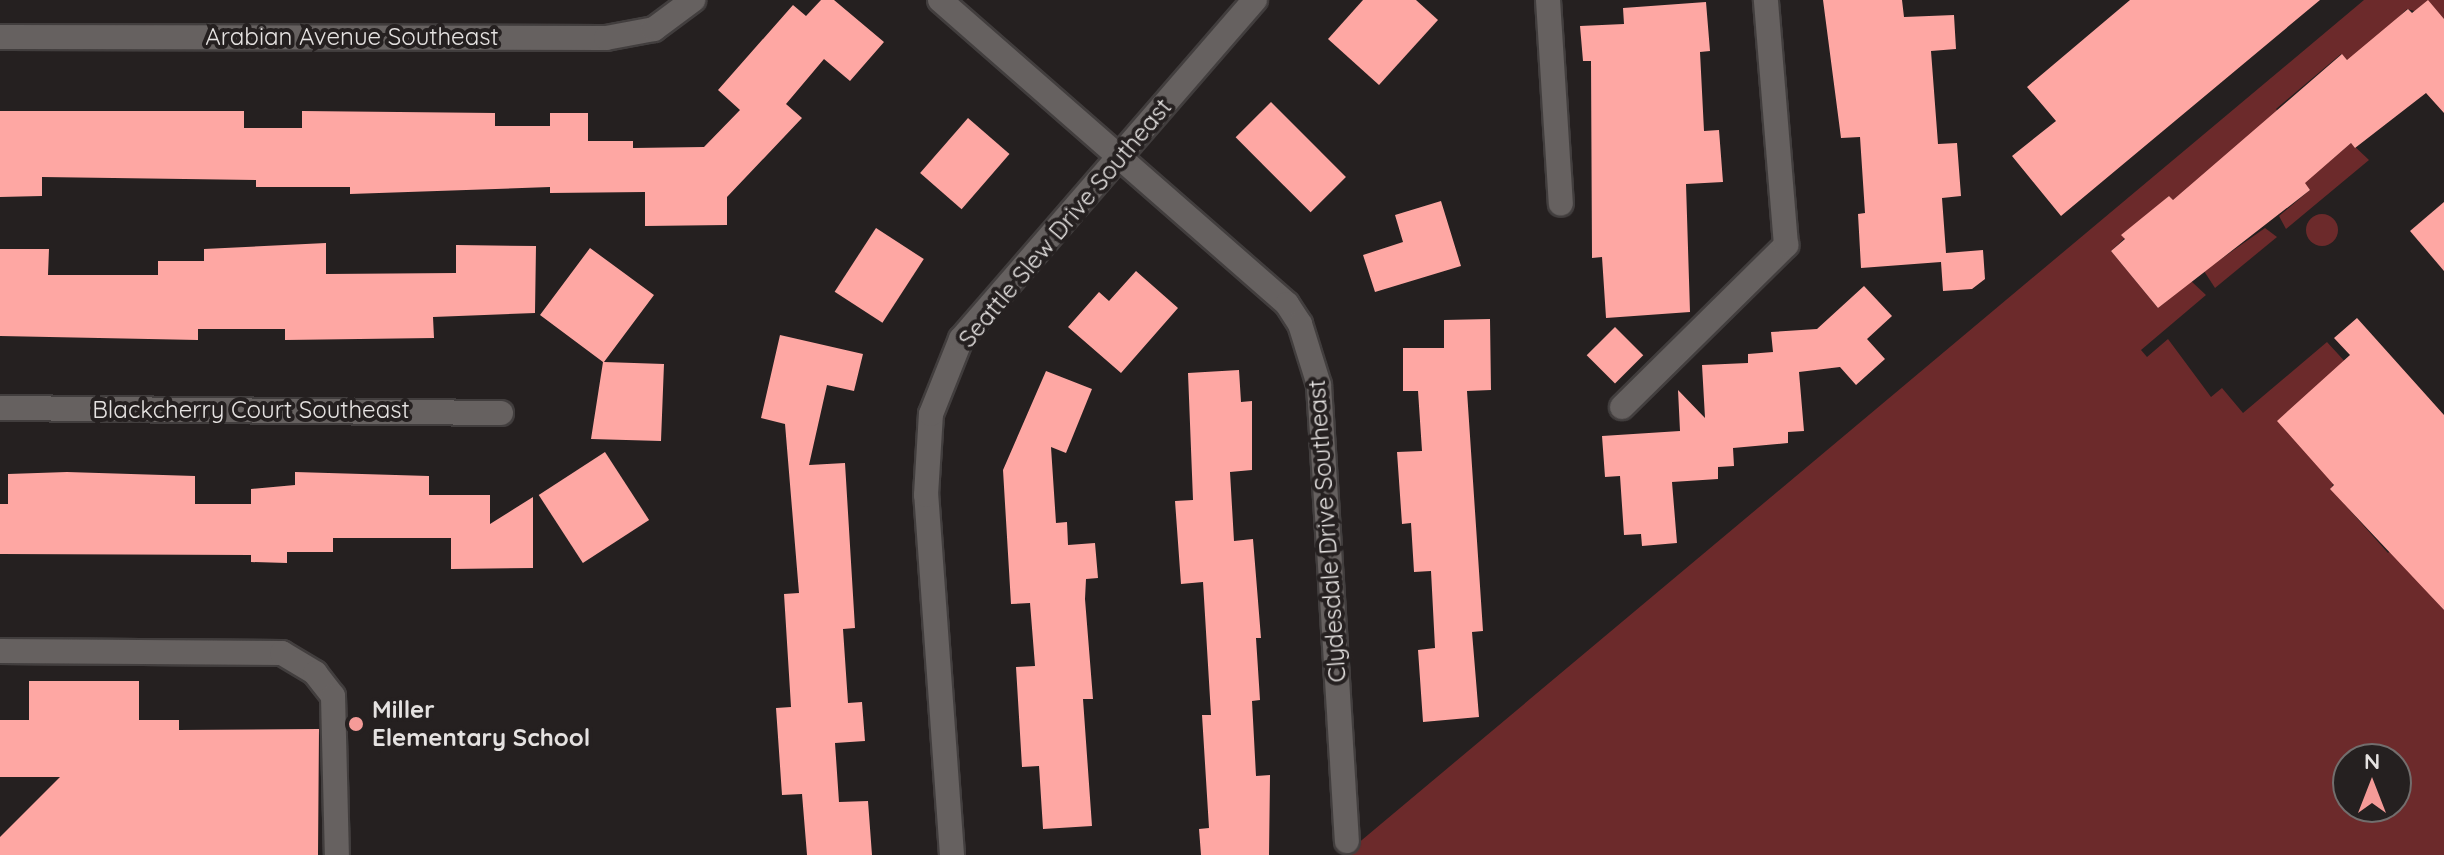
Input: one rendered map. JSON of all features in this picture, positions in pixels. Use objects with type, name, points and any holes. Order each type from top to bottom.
[{"type":"street","name":"Arabian Avenue Southeast","points":[[0,37],[606,38],[654,29],[693,0]]},
{"type":"street","name":"Clydesdale Drive Southeast","points":[[940,0],[1120,154],[1287,304],[1312,356],[1323,427],[1347,841]]},
{"type":"street","name":"Seattle Slew Drive Southeast","points":[[952,855],[926,495],[931,414],[961,339],[1255,0]]},
{"type":"street","points":[[1548,0],[1561,204]]},
{"type":"street","points":[[1622,407],[1786,245],[1766,0]]},
{"type":"street","name":"Blackcherry Court Southeast","points":[[0,408],[501,413]]},
{"type":"street","points":[[0,651],[282,653],[315,673],[333,696],[337,855]]},
{"type":"shaded area","points":[[2364,0],[2444,0],[2444,19],[2407,9],[2351,64],[2341,54],[2276,109],[2324,166],[2351,143],[2369,160],[2286,229],[2279,216],[2310,190],[2263,133],[2173,200],[2169,196],[2111,251],[2158,308],[2191,281],[2206,295],[2141,350],[2147,357],[2168,339],[2211,397],[2222,388],[2243,413],[2327,342],[2371,390],[2331,489],[2388,553],[2444,504],[2422,586],[2444,610],[2444,855],[1344,855]]},
{"type":"shaded area","points":[[2322,214],[2333,219],[2338,230],[2333,241],[2322,246],[2311,241],[2306,230],[2311,219]]},
{"type":"shaded area","points":[[2265,228],[2277,237],[2215,288],[2204,271]]},
{"type":"building","points":[[821,0],[834,0],[884,42],[850,81],[824,59],[786,104],[802,118],[727,197],[727,225],[645,226],[645,192],[550,193],[550,187],[350,194],[350,187],[256,187],[256,180],[42,177],[42,196],[0,197],[0,111],[244,111],[244,128],[302,128],[302,111],[495,113],[495,126],[550,126],[550,113],[588,113],[588,141],[633,141],[633,148],[704,147],[740,110],[718,90],[793,5],[806,16]]},
{"type":"building","points":[[1363,0],[1416,0],[1438,20],[1379,85],[1328,39]]},
{"type":"building","points":[[1823,0],[1902,0],[1904,17],[1954,15],[1956,49],[1931,51],[1938,144],[1957,143],[1961,196],[1942,198],[1946,253],[1983,250],[1985,279],[1972,289],[1943,291],[1941,262],[1861,268],[1858,214],[1865,213],[1860,137],[1841,138]]},
{"type":"building","points":[[2130,0],[2320,0],[2061,216],[2012,156],[2056,121],[2027,87]]},
{"type":"building","points":[[2428,0],[2444,19],[2444,113],[2426,93],[2355,148],[2351,143],[2305,183],[2310,190],[2158,308],[2111,251],[2125,239],[2121,235],[2169,196],[2173,200],[2342,54],[2347,60],[2408,9],[2412,13]]},
{"type":"building","points":[[1706,2],[1710,51],[1700,52],[1704,131],[1719,130],[1723,182],[1686,184],[1690,312],[1606,318],[1602,257],[1592,258],[1591,61],[1583,61],[1580,26],[1624,24],[1623,8]]},
{"type":"building","points":[[1271,102],[1346,177],[1311,212],[1236,137]]},
{"type":"building","points":[[968,118],[1010,154],[962,209],[920,173]]},
{"type":"building","points":[[1441,201],[1461,266],[1375,292],[1363,255],[1403,242],[1395,215]]},
{"type":"building","points":[[2444,202],[2444,271],[2410,231]]},
{"type":"building","points":[[876,228],[924,259],[882,323],[835,292]]},
{"type":"building","points":[[326,243],[326,274],[456,273],[456,245],[536,246],[535,313],[433,317],[434,338],[285,340],[285,329],[198,329],[198,340],[0,336],[0,249],[49,249],[48,275],[158,275],[158,261],[204,261],[204,249]]},
{"type":"building","points":[[590,248],[654,295],[604,362],[664,364],[661,441],[591,439],[603,362],[540,315]]},
{"type":"building","points":[[1136,271],[1178,308],[1121,373],[1068,327],[1099,292],[1109,301]]},
{"type":"building","points":[[1864,286],[1892,316],[1867,339],[1885,359],[1856,385],[1840,367],[1799,372],[1804,431],[1788,432],[1788,443],[1733,448],[1734,466],[1718,467],[1718,479],[1672,482],[1677,543],[1642,546],[1641,534],[1624,535],[1620,476],[1605,477],[1602,436],[1680,431],[1678,390],[1705,418],[1702,365],[1748,363],[1748,354],[1773,352],[1771,332],[1817,329]]},
{"type":"building","points":[[2357,318],[2444,415],[2444,610],[2330,489],[2334,485],[2277,421],[2350,355],[2334,338]]},
{"type":"building","points":[[1490,319],[1491,390],[1467,391],[1483,631],[1472,632],[1479,717],[1423,722],[1418,650],[1435,648],[1431,571],[1414,572],[1411,523],[1402,524],[1397,452],[1422,451],[1418,391],[1403,391],[1403,348],[1444,348],[1444,320]]},
{"type":"building","points":[[1615,327],[1643,355],[1615,384],[1587,355]]},
{"type":"building","points":[[780,335],[863,354],[854,391],[827,385],[809,465],[845,463],[855,628],[843,629],[848,703],[862,702],[865,741],[835,743],[839,802],[868,801],[872,855],[807,855],[802,794],[782,795],[776,708],[791,707],[784,594],[799,593],[785,424],[761,418]]},
{"type":"building","points":[[1239,370],[1241,402],[1252,401],[1252,470],[1230,472],[1234,541],[1253,539],[1261,638],[1256,638],[1260,700],[1252,701],[1256,776],[1270,775],[1269,855],[1201,855],[1199,829],[1209,828],[1202,715],[1211,715],[1203,582],[1181,584],[1175,501],[1193,500],[1188,373]]},
{"type":"building","points":[[1046,371],[1092,389],[1066,453],[1051,447],[1056,523],[1067,522],[1068,545],[1095,543],[1098,578],[1086,579],[1085,599],[1093,699],[1083,699],[1092,826],[1043,829],[1039,766],[1022,767],[1016,667],[1035,666],[1030,603],[1011,604],[1003,470]]},
{"type":"building","points":[[605,452],[649,520],[583,563],[539,495]]},
{"type":"building","points":[[67,472],[195,476],[195,504],[251,504],[251,489],[295,485],[295,472],[429,476],[429,495],[490,495],[490,524],[533,497],[533,568],[451,569],[451,538],[333,538],[333,552],[287,552],[287,563],[251,562],[251,555],[0,554],[0,504],[8,504],[8,474]]},
{"type":"building","points":[[29,681],[139,681],[139,720],[179,720],[179,730],[319,729],[318,855],[0,855],[0,837],[60,777],[0,777],[0,720],[29,720]]},
{"type":"place","name":"Miller Elementary School","points":[[356,724]]}]
